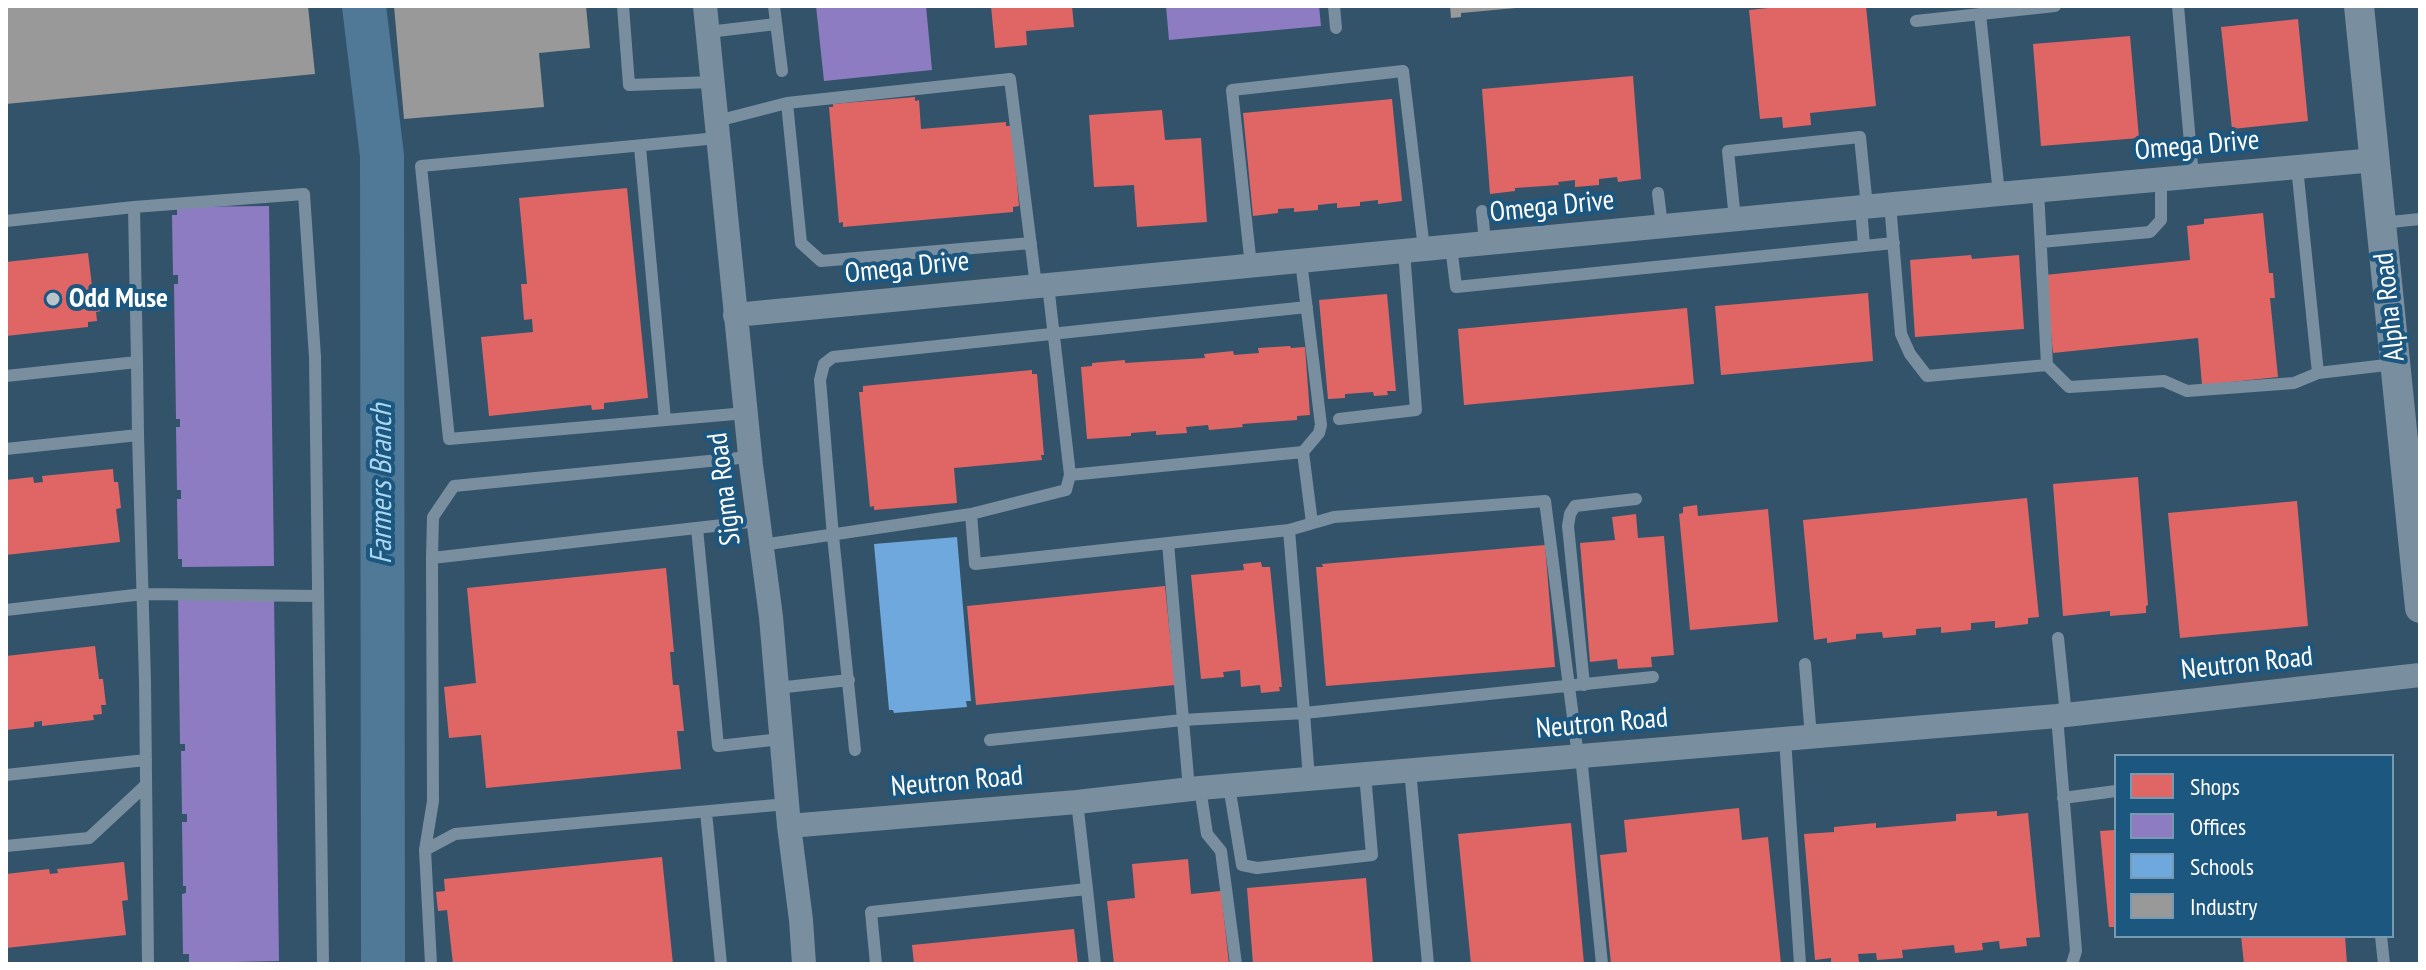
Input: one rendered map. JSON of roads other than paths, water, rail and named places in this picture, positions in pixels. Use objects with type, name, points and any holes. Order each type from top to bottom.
[{"type":"street","name":"Sigma Road","points":[[705,6],[804,964]]},
{"type":"street","name":"Alpha Road","points":[[2359,6],[2395,364],[2404,402],[2420,608]]},
{"type":"street","name":"Omega Drive","points":[[735,315],[2375,160]]},
{"type":"street","name":"Neutron Road","points":[[788,815],[1077,802],[1195,788],[2061,715],[2420,675]]},
{"type":"lane","points":[[623,6],[629,85],[713,82]]},
{"type":"lane","points":[[774,6],[782,71]]},
{"type":"lane","points":[[1334,6],[1336,28]]},
{"type":"lane","points":[[1916,21],[2055,6]]},
{"type":"lane","points":[[2178,6],[2193,177]]},
{"type":"lane","points":[[1980,14],[1999,194]]},
{"type":"lane","points":[[708,32],[776,24]]},
{"type":"lane","points":[[1251,266],[1232,90],[1403,71],[1414,250],[1416,410],[1339,419]]},
{"type":"lane","points":[[432,558],[697,528],[833,536],[971,514],[1066,490],[1070,475],[1054,333],[1031,243],[1010,79],[787,103],[717,130],[640,147],[421,166],[449,439],[746,413]]},
{"type":"lane","points":[[787,103],[801,243],[821,261],[1031,243]]},
{"type":"lane","points":[[1735,219],[1728,151],[1860,137],[1873,206],[1894,243],[1901,334],[1910,354],[1927,376],[2047,365]]},
{"type":"lane","points":[[640,147],[665,420]]},
{"type":"lane","points":[[2297,167],[2318,373]]},
{"type":"lane","points":[[2041,242],[2150,232],[2161,220],[2161,179]]},
{"type":"lane","points":[[2038,190],[2047,365],[2069,387],[2164,381],[2187,391],[2294,383],[2318,373],[2395,364]]},
{"type":"lane","points":[[1658,193],[1662,226]]},
{"type":"lane","points":[[6,221],[304,194],[315,357],[323,964]]},
{"type":"lane","points":[[1864,246],[1873,206]]},
{"type":"lane","points":[[134,207],[148,964]]},
{"type":"lane","points":[[1482,211],[1485,243]]},
{"type":"lane","points":[[2381,223],[2420,219]]},
{"type":"lane","points":[[1451,246],[1456,287],[1894,243]]},
{"type":"lane","points":[[1070,475],[1303,452],[1319,433],[1321,425],[1301,261]]},
{"type":"lane","points":[[855,750],[820,380],[821,369],[827,361],[833,357],[1307,307]]},
{"type":"lane","points":[[6,376],[137,362]]},
{"type":"lane","points":[[6,449],[138,435]]},
{"type":"lane","points":[[1303,452],[1312,523]]},
{"type":"lane","points":[[431,964],[425,850],[433,801],[433,517],[454,486],[750,457]]},
{"type":"lane","points":[[1584,685],[1568,526],[1570,514],[1575,506],[1636,499]]},
{"type":"lane","points":[[971,514],[975,564],[1289,530],[1334,517],[1545,501],[1579,756],[1602,964]]},
{"type":"lane","points":[[697,528],[718,746],[781,739]]},
{"type":"lane","points":[[1289,530],[1309,779]]},
{"type":"lane","points":[[1168,543],[1183,720],[1207,834],[1221,851],[1236,964]]},
{"type":"lane","points":[[6,610],[143,594],[318,596]]},
{"type":"lane","points":[[2058,638],[2063,798],[2074,958],[2088,964]]},
{"type":"lane","points":[[1805,664],[1811,737]]},
{"type":"lane","points":[[990,740],[1183,720],[1304,713],[1653,677]]},
{"type":"lane","points":[[777,688],[849,680]]},
{"type":"lane","points":[[1785,739],[1800,964]]},
{"type":"lane","points":[[6,775],[146,760]]},
{"type":"lane","points":[[1410,770],[1428,964]]},
{"type":"lane","points":[[1229,786],[1242,865],[1257,868],[1372,855],[1365,774]]},
{"type":"lane","points":[[6,846],[89,838],[146,785]]},
{"type":"lane","points":[[2063,798],[2114,791]]},
{"type":"lane","points":[[1077,802],[1095,964]]},
{"type":"lane","points":[[425,850],[455,834],[706,812],[788,815]]},
{"type":"lane","points":[[706,812],[721,964]]},
{"type":"lane","points":[[876,964],[871,912],[1087,889]]},
{"type":"lane","points":[[2381,938],[2384,964]]},
{"type":"waterway","name":"Farmers Branch","points":[[364,6],[382,156],[383,964]]},
{"type":"place","name":"Odd Muse","points":[[53,299]]}]
